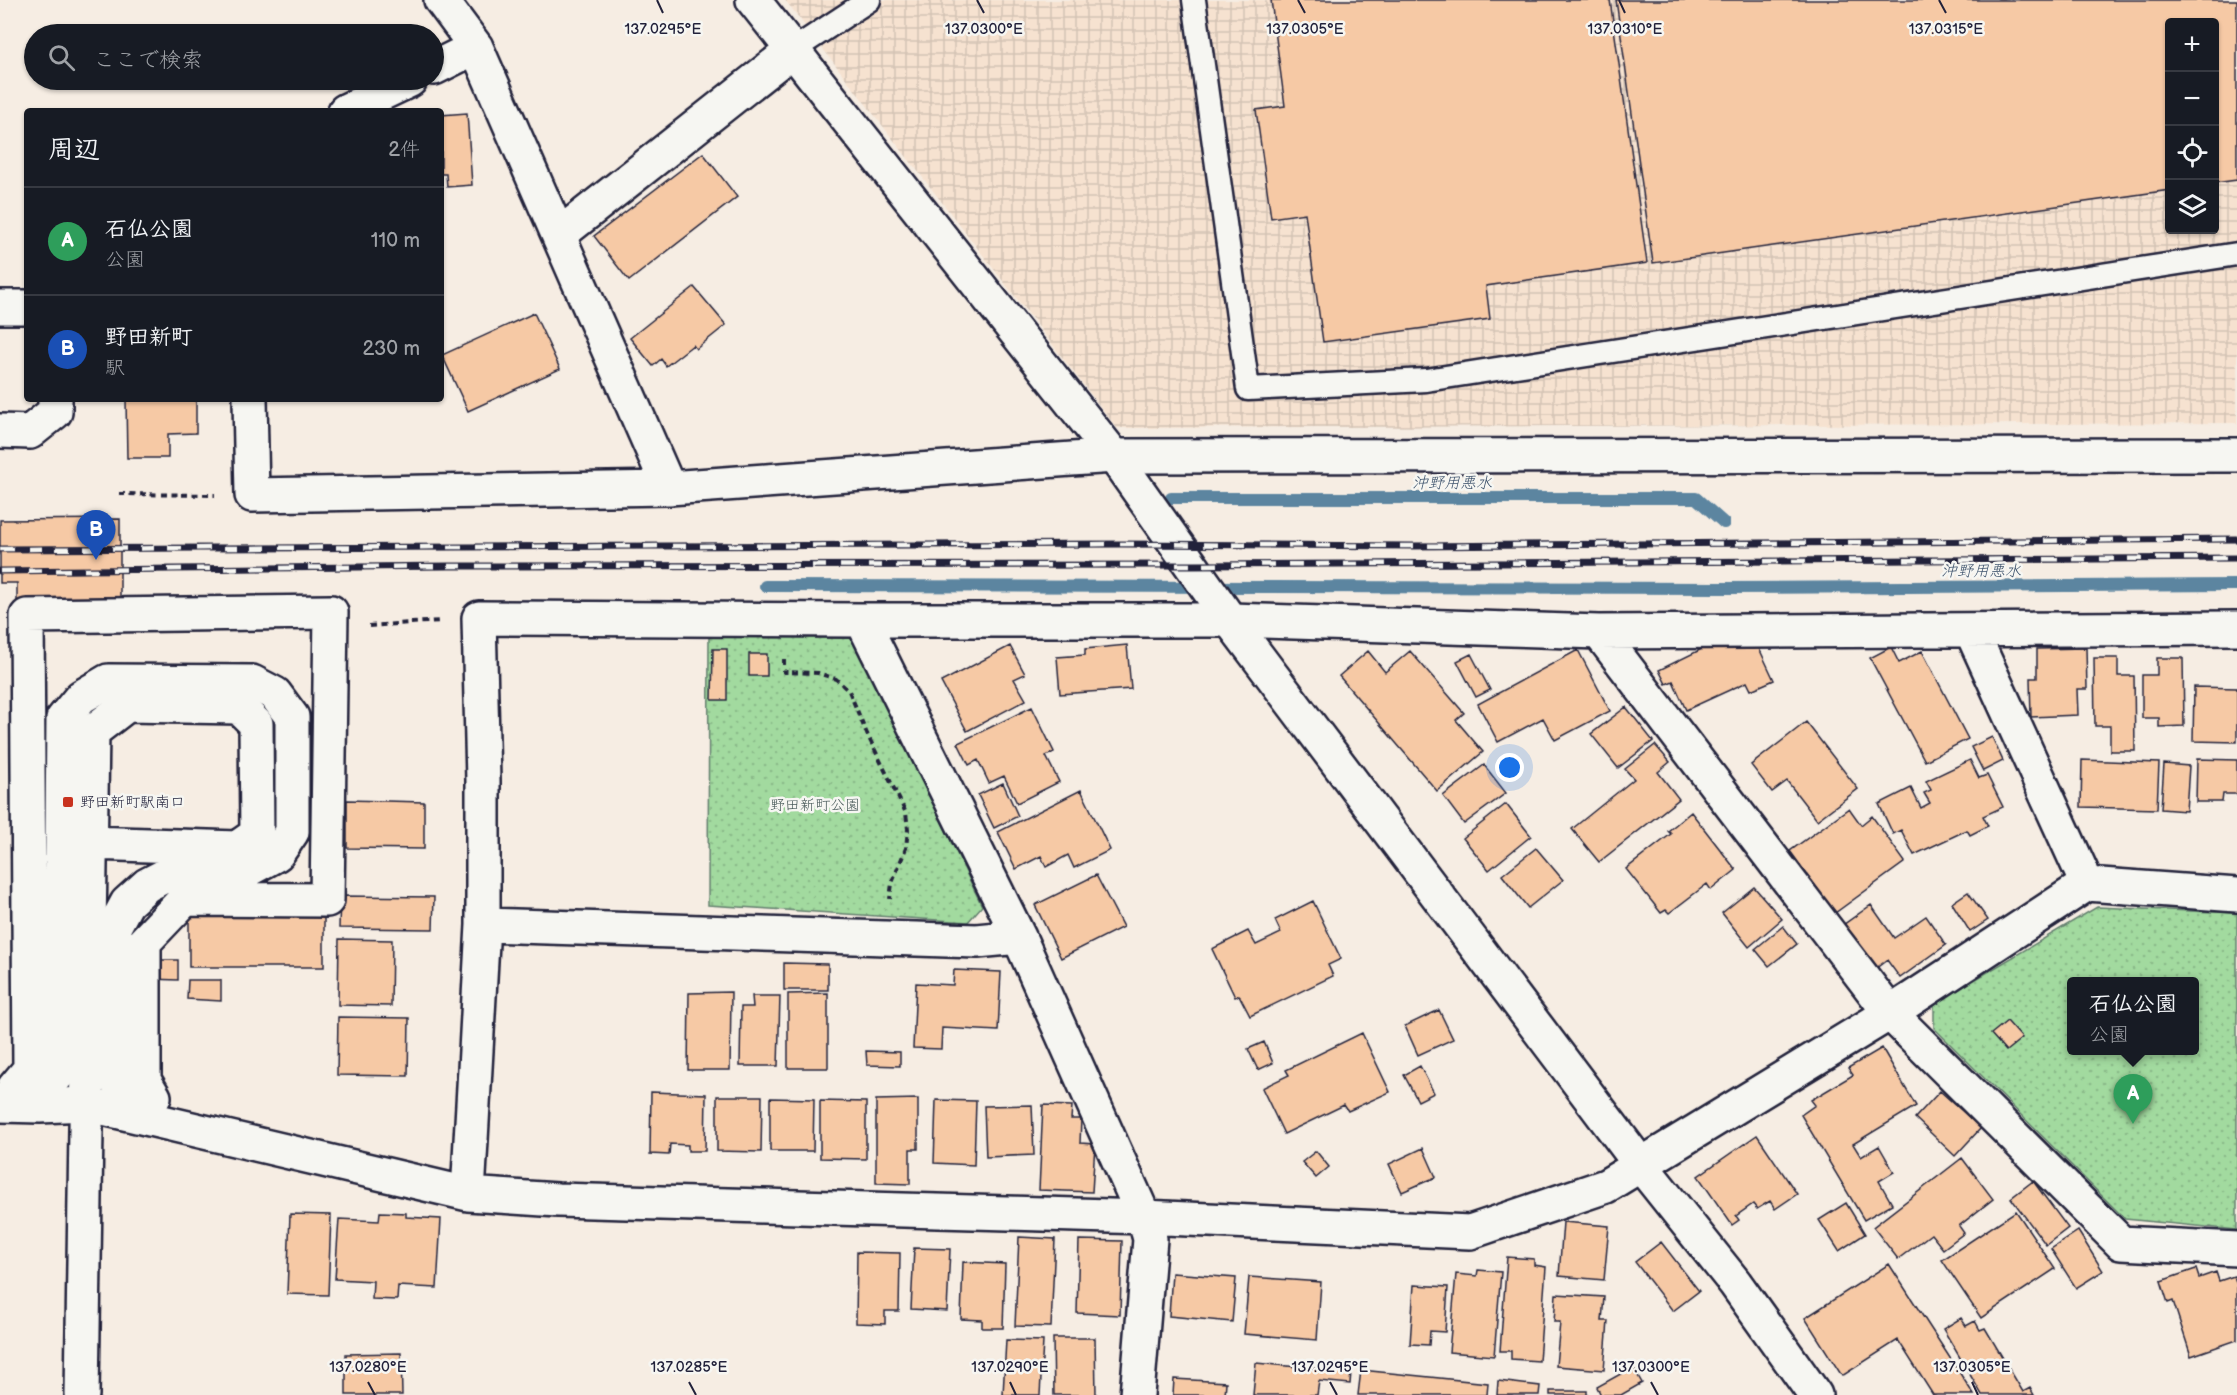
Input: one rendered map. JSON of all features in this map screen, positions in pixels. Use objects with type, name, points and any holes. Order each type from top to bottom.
[{"type":"street","points":[[441,0],[476,47],[669,488]]},
{"type":"street","points":[[753,0],[1114,456],[1230,620],[1640,1164],[1735,1283],[1815,1395]]},
{"type":"street","points":[[444,63],[476,47]]},
{"type":"street","points":[[559,235],[793,50]]},
{"type":"street","points":[[351,108],[389,90]]},
{"type":"street","points":[[0,307],[24,307]]},
{"type":"street","points":[[0,431],[30,432],[55,412],[55,402]]},
{"type":"street","points":[[250,402],[252,495],[669,488],[1114,456],[2237,455]]},
{"type":"street","points":[[331,612],[331,628],[327,900],[185,899],[144,942],[144,1080],[154,1097],[124,1089],[112,1076],[114,927],[127,903],[147,885],[172,872],[243,873],[277,854],[292,832],[292,717],[275,694],[252,682],[108,681],[81,697],[63,719],[60,1071],[56,1079],[38,1088],[14,1088],[30,1069],[27,616],[331,612]]},
{"type":"street","points":[[468,1194],[483,925],[483,781],[479,618],[862,621],[1230,620],[1599,632],[2237,628]]},
{"type":"street","points":[[862,621],[1019,937],[1144,1217],[1150,1239],[1137,1395]]},
{"type":"street","points":[[1971,630],[2086,884]]},
{"type":"street","points":[[1599,632],[1890,1013],[2121,1243],[2237,1249]]},
{"type":"street","points":[[82,1395],[86,1104],[90,843],[92,732],[127,705],[239,707],[256,724],[256,834],[237,848],[90,843]]},
{"type":"street","points":[[0,1105],[86,1104],[468,1194],[570,1201],[1144,1217],[1470,1232],[1606,1186],[1890,1013],[2086,884],[2237,895]]},
{"type":"street","points":[[483,925],[977,941],[1019,937]]},
{"type":"lane","points":[[793,50],[869,0]]},
{"type":"lane","points":[[1194,0],[1248,389],[1426,380],[2237,254]]},
{"type":"path","points":[[119,494],[252,495]]},
{"type":"path","points":[[331,628],[479,618]]},
{"type":"path","points":[[784,619],[784,672],[818,673],[836,679],[849,692],[906,813],[908,829],[906,848],[892,883],[887,938]]},
{"type":"shaded area","points":[[785,0],[2237,0],[2237,423],[1117,428]]},
{"type":"green space","name":"野田新町公園","points":[[709,636],[854,638],[982,906],[968,922],[708,905]]},
{"type":"green space","points":[[2097,907],[2237,913],[2237,1230],[2125,1219],[1934,1028],[1934,1004]]},
{"type":"building","points":[[1271,0],[1610,0],[1647,263],[1486,286],[1490,319],[1323,342],[1305,213],[1271,218],[1256,110],[1285,106]]},
{"type":"building","points":[[1616,0],[2237,0],[2237,180],[2219,182],[2219,18],[2165,18],[2165,191],[1653,263]]},
{"type":"building","points":[[467,113],[472,185],[447,187],[446,174],[444,174],[444,115]]},
{"type":"building","points":[[703,153],[737,197],[629,281],[594,236]]},
{"type":"building","points":[[694,287],[726,325],[696,349],[693,345],[666,366],[661,359],[653,366],[630,338]]},
{"type":"building","points":[[534,313],[560,369],[468,411],[444,359],[444,354]]},
{"type":"building","points":[[126,402],[196,402],[196,433],[168,434],[168,458],[127,458]]},
{"type":"building","points":[[120,519],[120,608],[17,609],[17,583],[0,583],[0,520]]},
{"type":"building","points":[[1127,645],[1131,689],[1060,694],[1057,657],[1085,655],[1085,649]]},
{"type":"building","points":[[1010,646],[1025,674],[1014,679],[1026,700],[967,731],[941,682]]},
{"type":"building","points":[[1758,646],[1774,680],[1751,690],[1747,682],[1686,710],[1673,681],[1666,684],[1659,670],[1706,647]]},
{"type":"building","points":[[1891,647],[1899,663],[1922,651],[1968,739],[1925,761],[1870,658]]},
{"type":"building","points":[[2086,648],[2087,689],[2077,689],[2078,715],[2031,717],[2030,678],[2037,678],[2037,649]]},
{"type":"building","points":[[713,649],[727,649],[727,700],[712,700]]},
{"type":"building","points":[[1578,650],[1610,711],[1555,740],[1543,718],[1498,742],[1478,704]]},
{"type":"building","points":[[1368,651],[1385,672],[1410,651],[1464,713],[1456,720],[1483,752],[1437,791],[1339,676]]},
{"type":"building","points":[[749,654],[767,654],[767,676],[749,676]]},
{"type":"building","points":[[1471,654],[1490,690],[1476,697],[1457,661]]},
{"type":"building","points":[[2094,658],[2118,658],[2118,676],[2134,676],[2135,751],[2110,751],[2110,726],[2095,726]]},
{"type":"building","points":[[2157,658],[2183,658],[2184,726],[2159,727],[2159,718],[2142,718],[2142,675],[2157,675]]},
{"type":"building","points":[[2194,687],[2237,688],[2237,742],[2193,741]]},
{"type":"building","points":[[1032,707],[1054,752],[1046,756],[1059,782],[1017,803],[1004,776],[989,783],[978,760],[969,765],[958,743]]},
{"type":"building","points":[[1626,707],[1653,741],[1618,768],[1591,734]]},
{"type":"building","points":[[1806,722],[1858,789],[1817,820],[1787,781],[1772,792],[1751,765]]},
{"type":"building","points":[[1992,737],[2003,761],[1983,771],[1971,747]]},
{"type":"building","points":[[1655,745],[1670,762],[1658,772],[1679,799],[1599,862],[1572,829],[1634,779],[1625,769]]},
{"type":"building","points":[[2197,759],[2237,760],[2237,794],[2223,794],[2222,802],[2196,802]]},
{"type":"building","points":[[1970,760],[1979,778],[1987,775],[2003,807],[1983,816],[1988,826],[1970,835],[1967,830],[1914,855],[1901,830],[1893,834],[1879,804],[1911,788],[1921,808],[1930,803],[1924,793],[1931,790],[1926,781]]},
{"type":"building","points":[[2082,760],[2159,763],[2157,809],[2081,807]]},
{"type":"building","points":[[2164,764],[2189,766],[2186,811],[2161,809]]},
{"type":"building","points":[[1484,765],[1506,793],[1464,824],[1443,796]]},
{"type":"building","points":[[1003,783],[1018,816],[994,828],[978,795]]},
{"type":"building","points":[[1081,790],[1110,850],[1074,868],[1068,855],[1046,867],[1041,856],[1016,869],[998,832]]},
{"type":"building","points":[[347,800],[424,802],[424,849],[347,848]]},
{"type":"building","points":[[1506,804],[1531,836],[1489,870],[1463,838]]},
{"type":"building","points":[[1849,808],[1861,825],[1872,816],[1905,862],[1835,913],[1790,851]]},
{"type":"building","points":[[1691,812],[1736,870],[1711,890],[1707,884],[1669,913],[1666,910],[1661,913],[1626,869],[1671,834],[1668,831]]},
{"type":"building","points":[[1536,848],[1563,880],[1528,908],[1502,875]]},
{"type":"building","points":[[1096,875],[1123,927],[1061,958],[1035,905]]},
{"type":"building","points":[[1754,887],[1782,919],[1749,947],[1722,913]]},
{"type":"building","points":[[1968,892],[1988,920],[1970,932],[1952,903]]},
{"type":"building","points":[[340,896],[434,897],[433,929],[339,928]]},
{"type":"building","points":[[1313,901],[1341,959],[1328,965],[1333,976],[1250,1016],[1239,995],[1235,997],[1212,949],[1248,931],[1256,945],[1281,933],[1275,920]]},
{"type":"building","points":[[1871,905],[1894,938],[1926,916],[1946,945],[1900,978],[1887,960],[1875,969],[1843,925]]},
{"type":"building","points":[[189,907],[324,907],[324,967],[189,967]]},
{"type":"building","points":[[1783,926],[1797,944],[1769,966],[1755,949]]},
{"type":"building","points":[[339,939],[392,940],[391,1006],[338,1005]]},
{"type":"building","points":[[150,960],[178,960],[178,980],[150,979]]},
{"type":"building","points":[[784,963],[828,964],[828,990],[784,990]]},
{"type":"building","points":[[954,970],[1001,972],[998,1031],[942,1028],[941,1049],[913,1048],[916,983],[953,985]]},
{"type":"building","points":[[188,980],[221,980],[221,1001],[187,999]]},
{"type":"building","points":[[731,992],[730,1070],[688,1070],[689,993]]},
{"type":"building","points":[[828,993],[828,1068],[788,1068],[788,994]]},
{"type":"building","points":[[752,996],[780,996],[778,1066],[740,1066],[741,1007],[753,1007]]},
{"type":"building","points":[[1439,1010],[1453,1039],[1418,1055],[1405,1026]]},
{"type":"building","points":[[338,1017],[409,1018],[408,1076],[337,1075]]},
{"type":"building","points":[[2007,1021],[2022,1038],[2006,1051],[1991,1034]]},
{"type":"building","points":[[1362,1033],[1390,1092],[1348,1111],[1344,1105],[1284,1134],[1262,1088],[1289,1075],[1286,1070]]},
{"type":"building","points":[[1264,1042],[1273,1063],[1258,1070],[1248,1049]]},
{"type":"building","points":[[1882,1048],[1916,1106],[1853,1144],[1861,1157],[1879,1146],[1894,1172],[1879,1181],[1892,1204],[1864,1220],[1801,1115],[1815,1105],[1811,1100],[1853,1075],[1848,1068]]},
{"type":"building","points":[[866,1051],[900,1052],[900,1066],[867,1065]]},
{"type":"building","points":[[1420,1066],[1434,1093],[1418,1101],[1404,1075]]},
{"type":"building","points":[[1940,1091],[1981,1128],[1955,1156],[1915,1118]]},
{"type":"building","points":[[651,1092],[706,1094],[705,1151],[688,1151],[688,1145],[670,1144],[669,1155],[650,1154]]},
{"type":"building","points":[[717,1096],[762,1096],[761,1152],[717,1151]]},
{"type":"building","points":[[770,1098],[814,1099],[813,1151],[770,1151]]},
{"type":"building","points":[[918,1099],[918,1149],[910,1149],[910,1184],[876,1183],[876,1100]]},
{"type":"building","points":[[936,1100],[976,1101],[974,1165],[934,1163]]},
{"type":"building","points":[[820,1101],[866,1102],[866,1159],[820,1158]]},
{"type":"building","points":[[1032,1105],[1034,1155],[986,1157],[984,1106]]},
{"type":"building","points":[[1043,1105],[1072,1106],[1071,1119],[1081,1119],[1080,1143],[1095,1144],[1092,1192],[1039,1190]]},
{"type":"building","points":[[1757,1135],[1797,1194],[1775,1209],[1770,1201],[1757,1209],[1753,1204],[1736,1216],[1739,1220],[1732,1225],[1698,1176]]},
{"type":"building","points":[[1423,1148],[1436,1177],[1402,1192],[1389,1164]]},
{"type":"building","points":[[1316,1151],[1329,1167],[1316,1178],[1302,1162]]},
{"type":"building","points":[[1962,1158],[1993,1199],[1959,1226],[1964,1233],[1943,1249],[1931,1234],[1898,1259],[1873,1227]]},
{"type":"building","points":[[2033,1181],[2068,1228],[2046,1245],[2011,1198]]},
{"type":"building","points":[[1846,1203],[1865,1234],[1839,1251],[1819,1220]]},
{"type":"building","points":[[2016,1211],[2055,1269],[1981,1318],[1942,1260]]},
{"type":"building","points":[[380,1212],[406,1213],[406,1217],[441,1219],[437,1288],[398,1286],[397,1300],[372,1299],[373,1281],[335,1279],[339,1219],[379,1221]]},
{"type":"building","points":[[290,1214],[331,1215],[328,1295],[287,1294]]},
{"type":"building","points":[[1563,1222],[1609,1226],[1604,1280],[1559,1276]]},
{"type":"building","points":[[2078,1231],[2103,1271],[2076,1288],[2051,1249]]},
{"type":"building","points":[[1019,1237],[1055,1239],[1051,1327],[1015,1326]]},
{"type":"building","points":[[1079,1240],[1122,1241],[1120,1315],[1077,1313]]},
{"type":"building","points":[[1661,1242],[1699,1291],[1673,1311],[1635,1262]]},
{"type":"building","points":[[914,1248],[950,1249],[947,1311],[911,1309]]},
{"type":"building","points":[[857,1252],[900,1253],[899,1311],[885,1311],[885,1324],[856,1323]]},
{"type":"building","points":[[1507,1257],[1534,1259],[1534,1265],[1546,1267],[1539,1361],[1511,1359],[1511,1351],[1500,1351]]},
{"type":"building","points":[[963,1262],[1005,1264],[1003,1328],[982,1328],[982,1320],[961,1319]]},
{"type":"building","points":[[1889,1264],[1974,1395],[1933,1395],[1898,1340],[1842,1376],[1805,1318]]},
{"type":"building","points":[[2196,1269],[2199,1278],[2216,1272],[2219,1281],[2234,1276],[2237,1285],[2237,1340],[2191,1356],[2173,1301],[2168,1303],[2161,1281]]},
{"type":"building","points":[[1478,1270],[1501,1272],[1494,1356],[1449,1352],[1456,1274],[1477,1276]]},
{"type":"building","points":[[1172,1273],[1236,1278],[1232,1322],[1169,1316]]},
{"type":"building","points":[[1249,1277],[1321,1282],[1317,1340],[1244,1334]]},
{"type":"building","points":[[1414,1285],[1448,1287],[1445,1332],[1430,1331],[1429,1345],[1410,1344]]},
{"type":"building","points":[[1556,1294],[1604,1297],[1602,1321],[1608,1321],[1604,1370],[1556,1366],[1560,1322],[1554,1322]]},
{"type":"building","points":[[1961,1318],[1966,1326],[1975,1321],[1980,1330],[1985,1328],[2023,1392],[2030,1388],[2034,1395],[1982,1395],[1943,1329]]},
{"type":"building","points":[[1053,1338],[1095,1338],[1096,1395],[1054,1395]]},
{"type":"building","points":[[1006,1340],[1043,1341],[1040,1395],[1003,1395]]},
{"type":"building","points":[[401,1353],[402,1395],[346,1395],[346,1354]]},
{"type":"building","points":[[1256,1363],[1351,1372],[1350,1384],[1319,1381],[1317,1395],[1253,1395]]},
{"type":"building","points":[[1633,1367],[1642,1383],[1621,1395],[1601,1395],[1597,1387]]},
{"type":"building","points":[[1361,1370],[1488,1383],[1487,1395],[1358,1395]]},
{"type":"building","points":[[1174,1379],[1226,1382],[1225,1395],[1173,1395]]},
{"type":"building","points":[[1498,1381],[1540,1386],[1539,1395],[1497,1395]]},
{"type":"building","points":[[1550,1391],[1587,1391],[1587,1395],[1550,1395]]},
{"type":"waterway","name":"沖野用悪水","points":[[1171,498],[1696,498],[1724,523]]},
{"type":"waterway","points":[[765,586],[1725,588],[2237,585]]},
{"type":"railway","points":[[0,549],[1122,544],[1413,546],[2237,539]]},
{"type":"railway","points":[[0,571],[448,566],[1191,565],[2237,558]]},
{"type":"place","name":"野田新町","points":[[96,560]]},
{"type":"place","name":"野田新町駅南口","points":[[68,802]]},
{"type":"place","name":"石仏公園","points":[[2133,1124]]}]
